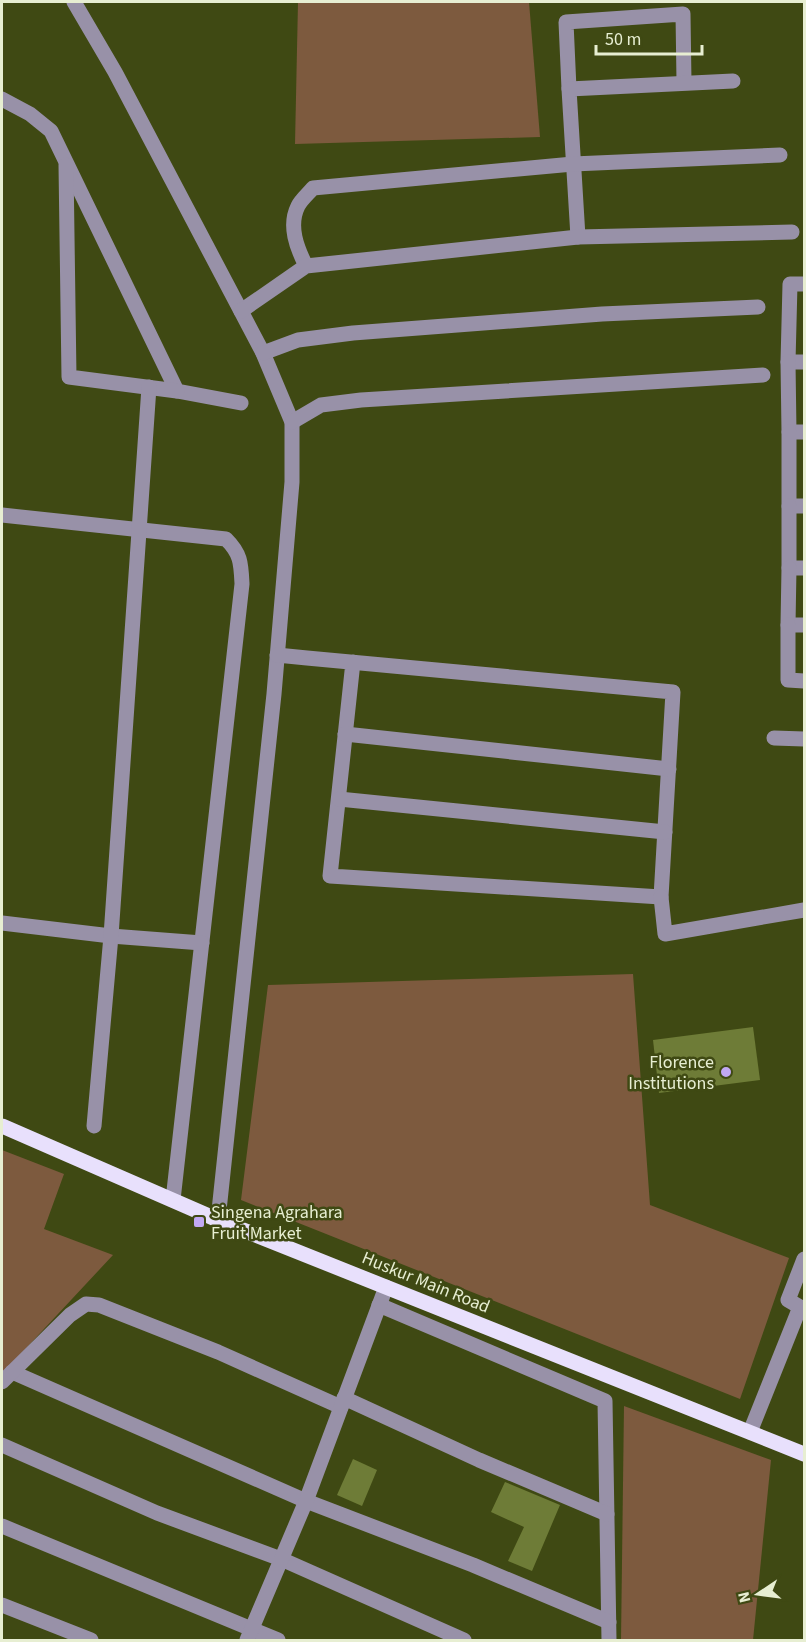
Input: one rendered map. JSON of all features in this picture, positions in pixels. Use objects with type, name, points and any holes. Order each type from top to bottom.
[{"type":"main road","name":"Huskur Main Road","points":[[2,1126],[218,1220],[804,1455]]},
{"type":"street","points":[[74,2],[115,72],[263,353],[292,422],[292,482],[277,655],[218,1220]]},
{"type":"street","points":[[578,237],[566,21],[683,14],[684,82]]},
{"type":"street","points":[[569,89],[733,81]]},
{"type":"street","points":[[2,99],[30,114],[51,131],[177,391]]},
{"type":"street","points":[[306,266],[298,250],[293,225],[298,206],[313,188],[573,164],[780,155]]},
{"type":"street","points":[[66,162],[69,377],[177,391],[241,403]]},
{"type":"street","points":[[241,311],[306,266],[578,237],[792,232]]},
{"type":"street","points":[[804,284],[790,284],[788,362],[797,432],[797,568],[788,625],[788,680],[804,681]]},
{"type":"street","points":[[263,353],[298,340],[353,333],[602,314],[758,307]]},
{"type":"street","points":[[788,362],[804,362]]},
{"type":"street","points":[[292,422],[321,405],[361,400],[763,375]]},
{"type":"street","points":[[94,1126],[111,936],[141,530],[149,387]]},
{"type":"street","points":[[2,515],[226,539],[236,549],[242,562],[241,595],[173,1200]]},
{"type":"street","points":[[788,625],[804,625]]},
{"type":"street","points":[[277,655],[674,692],[661,897],[665,934],[804,910]]},
{"type":"street","points":[[353,662],[330,876],[661,897]]},
{"type":"street","points":[[345,734],[669,769]]},
{"type":"street","points":[[774,738],[804,739]]},
{"type":"street","points":[[339,799],[665,832]]},
{"type":"street","points":[[2,923],[111,936],[202,943]]},
{"type":"street","points":[[750,1432],[802,1308],[788,1300],[804,1259]]},
{"type":"street","points":[[249,1635],[306,1501],[386,1287]]},
{"type":"street","points":[[607,1514],[343,1402],[99,1305],[86,1304],[70,1315],[7,1377],[306,1501],[473,1565],[609,1622]]},
{"type":"street","points":[[379,1305],[605,1401],[609,1641]]},
{"type":"street","points":[[2,1445],[157,1513],[281,1559],[464,1641]]},
{"type":"street","points":[[2,1526],[249,1635],[278,1641]]},
{"type":"street","points":[[2,1605],[91,1641]]},
{"type":"shaded area","points":[[298,2],[529,2],[540,137],[295,144]]},
{"type":"shaded area","points":[[633,974],[650,1205],[789,1258],[740,1399],[241,1200],[268,985]]},
{"type":"shaded area","points":[[2,1150],[64,1174],[44,1229],[113,1255],[2,1374]]},
{"type":"shaded area","points":[[624,1406],[771,1460],[753,1640],[621,1640]]},
{"type":"building","points":[[753,1027],[760,1080],[659,1093],[653,1040]]},
{"type":"building","points":[[353,1459],[377,1470],[362,1506],[337,1495]]},
{"type":"building","points":[[505,1482],[560,1505],[532,1571],[508,1561],[524,1527],[491,1512]]},
{"type":"place","name":"Florence Institutions","points":[[726,1072]]},
{"type":"place","name":"Singena Agrahara Fruit Market","points":[[199,1222]]}]
